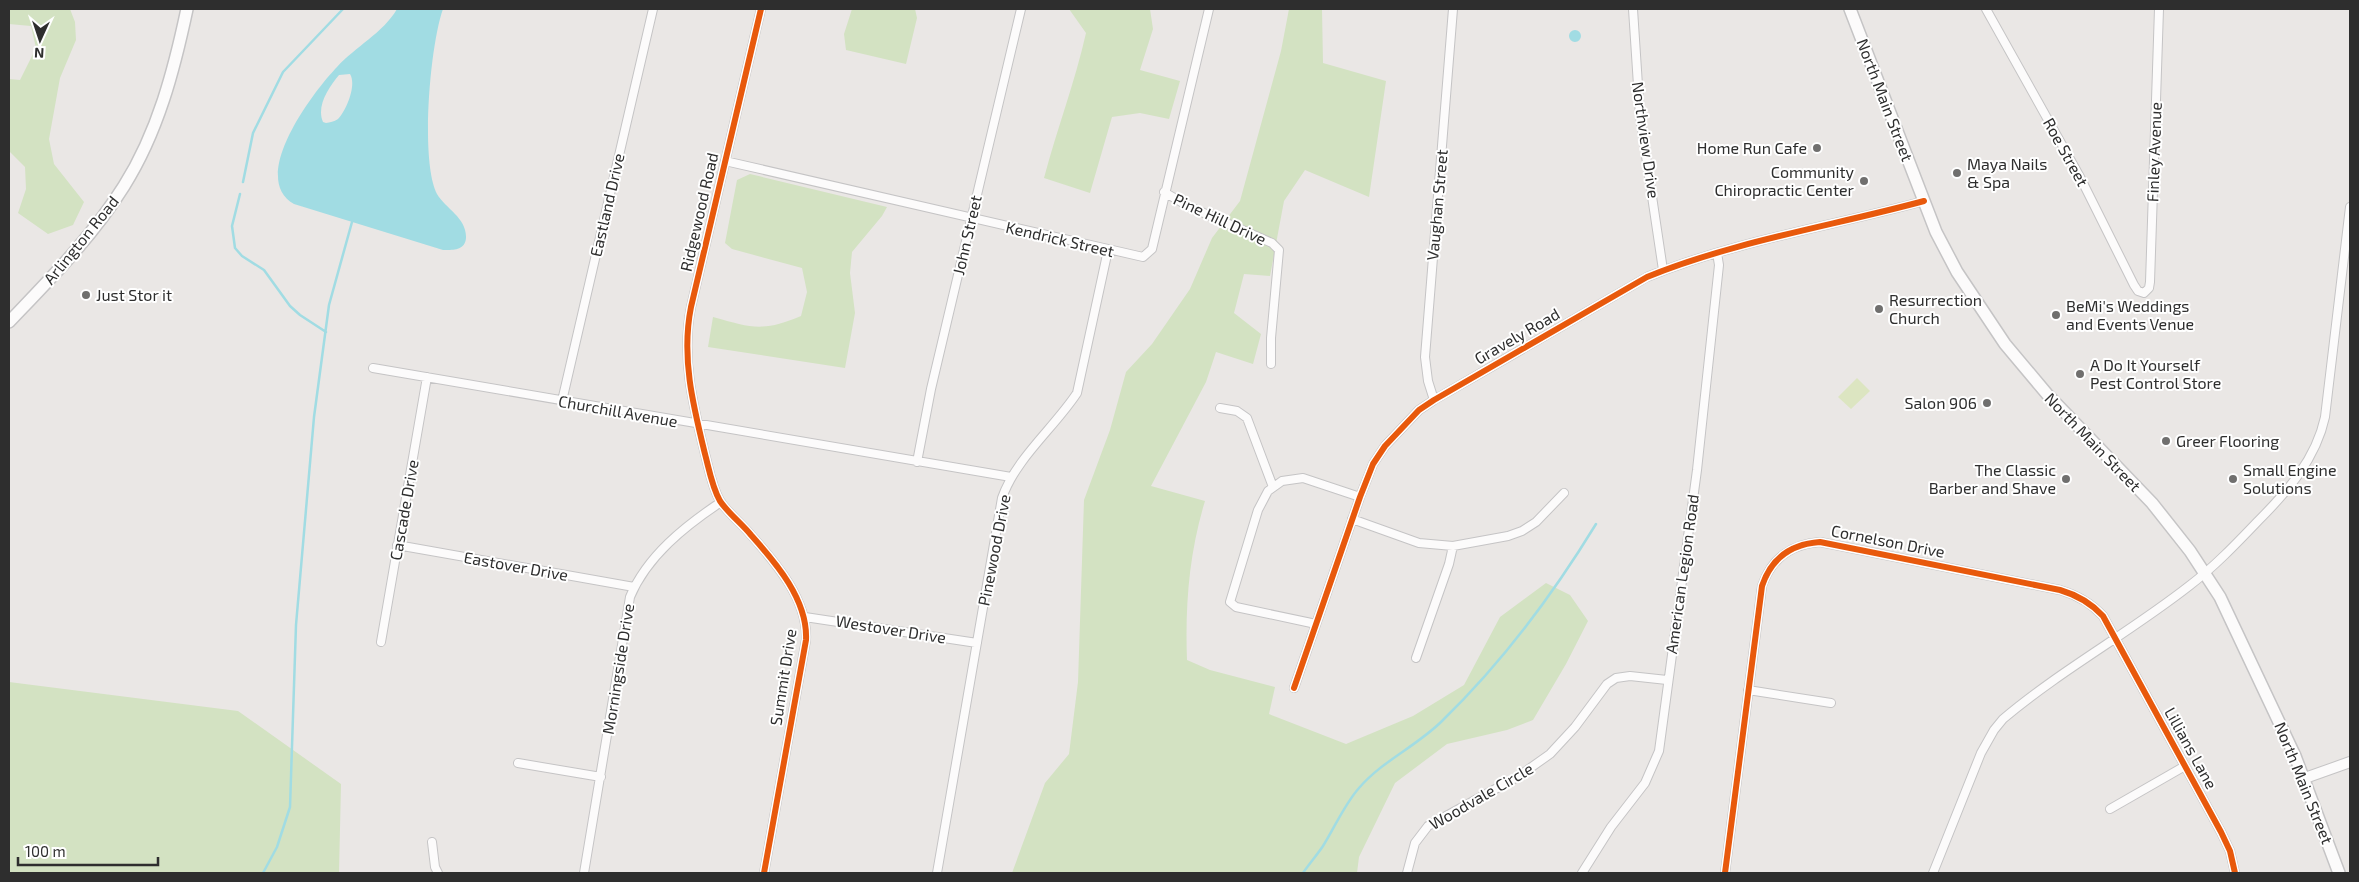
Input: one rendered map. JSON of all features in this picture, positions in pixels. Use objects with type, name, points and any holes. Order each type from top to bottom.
[{"type":"main road","name":"Arlington Road","points":[[9,322],[90,234],[124,185],[160,111],[177,56],[187,9]]},
{"type":"main road","name":"North Main Street","points":[[1850,9],[1936,232],[1957,272],[2005,344],[2047,394],[2152,503],[2220,597],[2305,778],[2339,873]]},
{"type":"street","name":"Eastland Drive","points":[[562,401],[653,9]]},
{"type":"street","name":"Ridgewood Road","points":[[698,424],[687,362],[687,335],[691,308],[761,9]]},
{"type":"street","name":"John Street","points":[[917,462],[930,389],[1021,9]]},
{"type":"street","name":"Kendrick Street","points":[[725,161],[1143,257],[1150,252],[1209,9]]},
{"type":"street","name":"Vaughan Street","points":[[1434,400],[1428,381],[1424,357],[1453,9]]},
{"type":"street","name":"Northview Drive","points":[[1633,9],[1640,116],[1663,270]]},
{"type":"street","name":"Roe Street","points":[[1986,9],[2080,177],[2134,285],[2138,291],[2144,293]]},
{"type":"street","name":"Finley Avenue","points":[[2144,293],[2149,288],[2150,282],[2159,9]]},
{"type":"street","name":"Pine Hill Drive","points":[[1164,192],[1188,206],[1272,243],[1279,250],[1271,338],[1271,364]]},
{"type":"street","name":"Gravely Road","points":[[1294,688],[1352,518],[1374,464],[1385,446],[1419,410],[1640,280],[1663,270],[1717,253],[1924,201]]},
{"type":"street","points":[[1933,873],[1981,753],[1994,730],[2013,711],[2204,573],[2224,556],[2288,489],[2310,456],[2319,437],[2325,417],[2350,208]]},
{"type":"street","name":"Pinewood Drive","points":[[937,873],[1002,498],[1011,478],[1077,393],[1108,250]]},
{"type":"street","name":"American Legion Road","points":[[1582,873],[1611,827],[1638,793],[1650,774],[1661,738],[1667,680],[1697,470],[1719,265],[1717,253]]},
{"type":"street","name":"Churchill Avenue","points":[[373,368],[1011,478]]},
{"type":"street","name":"Cascade Drive","points":[[381,642],[426,377]]},
{"type":"street","points":[[1220,408],[1237,411],[1247,418],[1273,487]]},
{"type":"street","name":"Summit Drive","points":[[698,424],[715,490],[721,502],[768,556],[796,598],[804,617],[806,640],[764,873]]},
{"type":"street","points":[[1316,624],[1236,607],[1230,602],[1258,510],[1268,491],[1273,487],[1282,481],[1303,478],[1360,497]]},
{"type":"street","points":[[1352,518],[1419,542],[1454,546],[1508,536],[1522,531],[1536,522],[1564,493]]},
{"type":"street","name":"Morningside Drive","points":[[584,873],[601,777],[625,618],[634,587],[659,552],[678,533],[721,502]]},
{"type":"street","name":"Cornelson Drive","points":[[1724,873],[1760,593],[1765,578],[1773,564],[1783,554],[1810,542],[1832,543],[2066,592],[2082,598],[2100,613],[2115,638]]},
{"type":"street","name":"Eastover Drive","points":[[397,545],[634,587]]},
{"type":"street","points":[[1416,658],[1454,546]]},
{"type":"street","name":"Westover Drive","points":[[804,617],[977,643]]},
{"type":"street","name":"Lillians Lane","points":[[2115,638],[2221,832],[2230,851],[2235,873]]},
{"type":"street","name":"Woodvale Circle","points":[[1407,873],[1415,843],[1428,826],[1519,776],[1550,754],[1575,727],[1607,684],[1616,678],[1630,676],[1667,680]]},
{"type":"street","points":[[1748,690],[1831,703]]},
{"type":"street","points":[[2305,778],[2350,762]]},
{"type":"street","points":[[518,763],[601,777]]},
{"type":"street","points":[[2110,809],[2185,766]]},
{"type":"street","points":[[432,842],[435,867],[438,873]]},
{"type":"green space","points":[[9,9],[70,9],[75,22],[76,40],[60,78],[49,139],[54,164],[84,202],[73,225],[48,234],[18,213],[26,189],[25,167],[9,151],[9,79],[20,80],[36,48],[31,26],[9,24]]},
{"type":"green space","points":[[852,9],[915,9],[917,18],[906,64],[846,50],[844,34]]},
{"type":"green space","points":[[1069,9],[1150,9],[1153,29],[1140,70],[1180,81],[1169,119],[1140,113],[1112,117],[1090,193],[1044,178],[1086,33]]},
{"type":"green space","points":[[1289,9],[1322,9],[1323,63],[1386,81],[1369,197],[1305,170],[1284,201],[1270,276],[1244,274],[1234,313],[1261,334],[1253,364],[1216,352],[1206,382],[1151,486],[1205,501],[1195,540],[1189,580],[1187,660],[1210,670],[1275,687],[1269,714],[1346,744],[1413,716],[1464,685],[1500,617],[1546,583],[1570,595],[1588,621],[1566,664],[1533,720],[1507,730],[1447,744],[1395,783],[1359,857],[1357,873],[1012,873],[1045,783],[1069,754],[1078,682],[1084,500],[1110,430],[1126,372],[1152,344],[1190,289],[1212,238],[1240,201],[1281,51]]},
{"type":"green space","points":[[750,174],[887,207],[882,216],[852,252],[850,273],[855,313],[845,368],[708,347],[713,317],[757,327],[777,324],[801,316],[807,292],[802,268],[732,249],[725,243],[737,180]]},
{"type":"green space","points":[[1857,378],[1870,391],[1851,409],[1838,397]]},
{"type":"green space","points":[[9,682],[238,711],[341,784],[339,873],[9,873]]},
{"type":"water","points":[[397,9],[443,9],[434,48],[431,75],[428,130],[429,156],[432,178],[437,194],[460,219],[465,231],[465,242],[458,249],[443,250],[294,204],[282,192],[278,175],[281,156],[289,135],[301,114],[337,67],[377,33]],"holes":[[[350,74],[352,79],[350,98],[341,115],[334,121],[323,122],[321,116],[322,103],[331,85],[339,75]]]},
{"type":"water","points":[[1573,30],[1577,30],[1581,36],[1577,42],[1573,42],[1569,38],[1569,34]]},
{"type":"waterway","points":[[243,182],[253,133],[283,72],[343,9]]},
{"type":"waterway","points":[[240,194],[232,226],[235,248],[242,256],[264,270],[290,306],[326,332]]},
{"type":"waterway","points":[[263,873],[277,847],[290,807],[296,625],[314,417],[329,305],[352,222]]},
{"type":"waterway","points":[[1303,873],[1323,846],[1344,809],[1368,778],[1442,721],[1506,652],[1562,577],[1596,524]]},
{"type":"cycle path","points":[[761,9],[691,307],[687,344],[693,399],[709,472],[717,496],[727,510],[761,546],[789,583],[802,611],[805,625],[806,640],[764,873]]},
{"type":"cycle path","points":[[1294,688],[1373,464],[1385,446],[1419,410],[1647,277],[1714,253],[1924,201]]},
{"type":"cycle path","points":[[1725,873],[1762,586],[1771,568],[1784,555],[1800,546],[1820,542],[2060,590],[2089,603],[2103,616],[2221,832],[2230,851],[2235,873]]},
{"type":"place","name":"Home Run Cafe","points":[[1817,148]]},
{"type":"place","name":"Maya Nails & Spa","points":[[1957,173]]},
{"type":"place","name":"Community Chiropractic Center","points":[[1864,181]]},
{"type":"place","name":"Just Stor it","points":[[86,295]]},
{"type":"place","name":"Resurrection Church","points":[[1879,309]]},
{"type":"place","name":"BeMi's Weddings and Events Venue","points":[[2056,315]]},
{"type":"place","name":"A Do It Yourself Pest Control Store","points":[[2080,374]]},
{"type":"place","name":"Salon 906","points":[[1987,403]]},
{"type":"place","name":"Greer Flooring","points":[[2166,441]]},
{"type":"place","name":"The Classic Barber and Shave","points":[[2066,479]]},
{"type":"place","name":"Small Engine Solutions","points":[[2233,479]]}]
